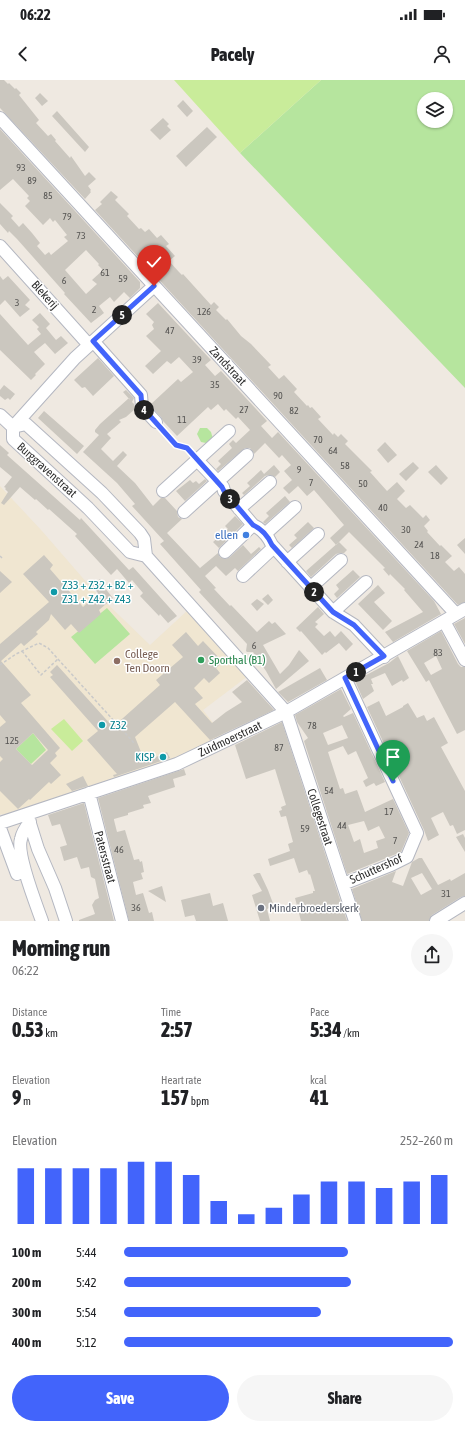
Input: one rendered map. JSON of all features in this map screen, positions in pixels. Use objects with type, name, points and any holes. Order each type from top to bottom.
[{"type":"street","name":"Zandstraat","points":[[0,118],[154,286],[460,611]]},
{"type":"street","name":"Blekerij","points":[[0,246],[141,395],[142,407],[156,422]]},
{"type":"street","points":[[0,415],[13,427],[75,358],[154,286]]},
{"type":"street","name":"Burggravenstraat","points":[[146,556],[144,539],[102,494],[26,424],[13,427],[12,439],[88,508],[130,552],[146,556],[286,712]]},
{"type":"street","points":[[163,491],[228,431]]},
{"type":"street","points":[[184,512],[247,455]]},
{"type":"street","points":[[197,460],[218,482],[253,525],[265,534],[274,547],[310,588],[333,612],[354,625],[384,656]]},
{"type":"street","points":[[239,509],[270,482]]},
{"type":"street","points":[[265,534],[295,507]]},
{"type":"street","points":[[225,552],[253,525]]},
{"type":"street","points":[[287,562],[318,534]]},
{"type":"street","points":[[243,576],[274,547]]},
{"type":"street","points":[[310,588],[341,560]]},
{"type":"street","points":[[333,612],[366,582]]},
{"type":"street","name":"Zuidmoerstraat","points":[[0,823],[28,818],[88,793],[177,764],[286,712],[444,622],[460,611]]},
{"type":"street","points":[[444,622],[465,660]]},
{"type":"street","name":"Schuttershof","points":[[342,884],[391,865],[407,857],[417,833],[345,678]]},
{"type":"street","name":"Collegestraat","points":[[286,712],[355,921]]},
{"type":"street","name":"Patersstraat","points":[[88,793],[122,921]]},
{"type":"street","points":[[28,818],[20,840],[20,848],[22,860],[42,921]]},
{"type":"street","points":[[28,818],[38,849],[55,888],[66,921]]},
{"type":"street","points":[[0,828],[17,874]]},
{"type":"street","points":[[436,921],[465,904]]},
{"type":"path","points":[[156,422],[176,445],[187,448],[197,460]]},
{"type":"path","points":[[0,665],[16,654],[39,643],[48,648],[134,743]]},
{"type":"path","points":[[22,651],[41,675],[58,659]]},
{"type":"shaded area","name":"College Ten Doorn","points":[[0,486],[42,531],[94,591],[150,645],[188,610],[248,676],[203,710],[224,737],[175,762],[5,817],[2,814],[0,815]]},
{"type":"green space","points":[[174,80],[321,80],[240,153]]},
{"type":"green space","points":[[321,80],[465,80],[465,388],[240,153]]},
{"type":"green space","points":[[200,428],[207,428],[211,432],[213,439],[206,443],[201,442],[197,434]]},
{"type":"green space","points":[[107,608],[130,634],[95,664],[71,637]]},
{"type":"green space","points":[[64,719],[83,741],[72,751],[51,729]]},
{"type":"green space","points":[[33,733],[46,750],[31,764],[16,749]]},
{"type":"building","points":[[0,80],[4,80],[8,84],[9,83],[21,93],[19,95],[39,120],[36,123],[48,136],[51,134],[56,140],[55,141],[70,158],[71,156],[85,176],[89,172],[96,179],[88,186],[91,192],[85,199],[0,108]]},
{"type":"building","points":[[40,93],[48,101],[42,106],[35,98]]},
{"type":"building","points":[[183,100],[193,111],[187,117],[177,106]]},
{"type":"building","points":[[57,111],[89,147],[85,152],[52,116]]},
{"type":"building","points":[[163,118],[169,124],[167,126],[171,130],[160,140],[150,130]]},
{"type":"building","points":[[207,127],[217,137],[186,167],[176,156]]},
{"type":"building","points":[[0,129],[140,282],[140,288],[130,298],[124,292],[114,302],[110,297],[99,306],[104,313],[91,323],[17,239],[9,231],[8,233],[0,224],[0,203],[13,216],[11,218],[19,227],[23,223],[32,233],[40,243],[37,246],[45,255],[49,252],[51,255],[68,241],[64,237],[67,235],[55,220],[53,222],[50,218],[43,225],[25,206],[30,201],[27,198],[29,196],[13,179],[0,190]],"holes":[[[86,250],[99,264],[98,265],[103,270],[92,280],[97,284],[86,294],[65,270]]]},
{"type":"building","points":[[111,191],[118,197],[115,200],[129,214],[127,216],[139,229],[141,228],[145,232],[149,229],[157,238],[161,235],[169,244],[166,246],[175,256],[169,261],[211,305],[214,302],[219,307],[216,310],[226,320],[227,319],[241,336],[271,365],[268,367],[279,379],[284,375],[297,389],[294,392],[307,406],[308,405],[310,408],[312,407],[321,417],[318,419],[333,435],[334,433],[338,437],[341,434],[348,441],[345,444],[372,471],[370,472],[387,491],[397,482],[405,491],[397,499],[406,508],[410,505],[423,518],[426,515],[430,520],[424,526],[428,531],[427,532],[452,556],[445,562],[454,571],[459,567],[465,574],[465,602],[458,605],[95,210],[102,204],[100,202]]},
{"type":"building","points":[[0,276],[3,280],[8,276],[30,300],[25,305],[30,309],[20,317],[5,300],[0,305]]},
{"type":"building","points":[[158,303],[211,360],[205,365],[215,376],[221,371],[267,421],[261,426],[272,438],[278,432],[434,601],[441,614],[393,642],[385,632],[423,612],[404,590],[405,589],[390,574],[389,576],[383,569],[385,568],[349,532],[336,545],[330,538],[344,525],[314,490],[307,496],[298,486],[289,494],[283,488],[292,480],[284,471],[291,465],[282,455],[279,458],[265,443],[254,454],[250,448],[245,448],[218,471],[216,469],[221,464],[218,461],[232,448],[229,444],[233,440],[236,443],[250,430],[238,417],[236,419],[226,409],[224,411],[218,404],[211,410],[208,407],[177,436],[163,421],[150,405],[178,379],[181,382],[193,372],[179,357],[171,364],[167,361],[153,374],[145,366],[161,351],[146,336],[154,329],[152,325],[154,322],[146,314]]},
{"type":"building","points":[[40,313],[50,324],[46,328],[56,340],[61,336],[68,343],[55,354],[45,343],[34,352],[45,364],[31,380],[0,350],[0,314],[28,345],[41,334],[37,329],[39,327],[32,320]]},
{"type":"building","points":[[98,358],[114,376],[93,396],[85,387],[82,388],[74,380]]},
{"type":"building","points":[[4,385],[15,394],[10,400],[8,398],[5,400],[0,396],[0,390]]},
{"type":"building","points":[[126,390],[134,398],[132,402],[135,409],[126,417],[119,420],[121,422],[107,434],[111,438],[101,449],[113,461],[123,451],[127,455],[117,466],[135,483],[153,506],[161,498],[165,498],[177,511],[178,517],[182,519],[167,533],[200,568],[218,553],[220,557],[226,559],[243,545],[251,554],[259,547],[261,549],[238,571],[235,568],[226,576],[216,566],[205,576],[216,588],[214,589],[257,632],[269,621],[272,624],[275,622],[286,634],[263,645],[280,674],[289,665],[299,650],[309,661],[276,689],[253,652],[246,651],[247,644],[199,592],[201,590],[160,544],[164,541],[132,506],[135,504],[117,483],[83,452],[99,435],[95,432],[95,430],[100,424],[129,398],[123,392]]},
{"type":"building","points":[[44,411],[84,446],[77,454],[38,418]]},
{"type":"building","points":[[385,442],[397,455],[388,463],[377,450]]},
{"type":"building","points":[[0,445],[9,453],[7,455],[80,520],[81,518],[129,570],[133,567],[177,616],[168,623],[160,614],[159,616],[140,596],[143,593],[132,580],[129,583],[117,569],[111,575],[75,536],[77,534],[49,509],[48,510],[20,487],[4,505],[1,503],[8,492],[4,487],[12,477],[0,467]]},
{"type":"building","points":[[413,462],[419,468],[406,481],[399,474]]},
{"type":"building","points":[[274,465],[280,472],[275,477],[269,475],[265,476],[244,495],[242,493],[250,486],[247,483],[261,470],[264,474]]},
{"type":"building","points":[[436,465],[448,478],[441,485],[428,472]]},
{"type":"building","points":[[205,479],[207,481],[185,501],[176,491],[190,480],[193,483],[196,481],[199,484]]},
{"type":"building","points":[[285,496],[290,502],[265,524],[263,522],[269,516],[266,513]]},
{"type":"building","points":[[235,516],[243,524],[219,548],[213,542],[228,529],[225,526]]},
{"type":"building","points":[[308,522],[314,528],[292,548],[289,545],[297,538],[294,535]]},
{"type":"building","points":[[465,538],[465,554],[457,545]]},
{"type":"building","points":[[339,542],[347,550],[344,553],[336,554],[311,577],[306,571]]},
{"type":"building","points":[[44,555],[53,565],[50,569],[83,607],[98,593],[92,586],[100,579],[105,586],[104,587],[113,598],[99,610],[101,614],[79,633],[71,624],[65,630],[51,614],[49,620],[36,632],[38,634],[24,646],[21,643],[1,661],[31,695],[21,703],[60,748],[55,753],[57,756],[50,763],[61,775],[51,784],[49,782],[18,809],[0,791],[0,762],[3,759],[0,756],[0,727],[6,722],[0,715],[0,644],[49,602],[23,574]],"holes":[[[33,733],[48,750],[32,765],[16,749]]]},
{"type":"building","points":[[353,570],[360,577],[337,598],[334,594],[339,589],[336,585]]},
{"type":"building","points":[[0,571],[12,582],[0,593]]},
{"type":"building","points":[[378,585],[385,593],[374,602],[392,621],[383,630],[358,604]]},
{"type":"building","points":[[268,594],[273,600],[268,605],[262,599]]},
{"type":"building","points":[[257,599],[264,604],[257,611],[251,604]]},
{"type":"building","points":[[318,607],[324,614],[315,622],[318,624],[315,627],[324,636],[330,631],[335,637],[341,631],[353,644],[346,651],[339,643],[322,655],[301,631],[300,632],[296,628]]},
{"type":"building","points":[[465,618],[465,644],[454,624]]},
{"type":"building","points":[[441,631],[458,664],[461,667],[465,667],[465,730],[457,734],[429,680],[426,682],[407,651]],"holes":[[[436,656],[442,669],[431,675],[424,663]]]},
{"type":"building","points":[[186,632],[198,646],[203,641],[223,662],[216,668],[220,673],[209,683],[204,678],[194,688],[203,698],[195,704],[212,723],[242,702],[232,692],[247,680],[274,710],[210,740],[175,702],[135,737],[145,762],[167,752],[170,758],[114,777],[113,775],[117,774],[87,740],[98,731],[50,677],[53,675],[50,672],[57,665],[113,727],[160,685],[156,680],[183,657],[172,645]]},
{"type":"building","points":[[398,656],[409,678],[392,686],[385,673],[371,679],[373,684],[371,684],[374,691],[363,699],[355,681],[389,663]]},
{"type":"building","points":[[320,668],[327,680],[288,702],[278,692]]},
{"type":"building","points":[[341,689],[351,709],[343,716],[344,717],[353,713],[385,782],[376,786],[374,783],[366,787],[363,781],[368,778],[356,751],[348,755],[343,746],[328,752],[340,789],[343,788],[345,794],[357,790],[365,812],[393,799],[409,833],[401,852],[347,874],[304,741],[308,738],[297,722],[295,715]],"holes":[[[342,725],[348,738],[328,745],[323,733]],[[364,821],[368,831],[379,826],[385,838],[376,841],[378,848],[364,853],[360,839],[354,842],[348,825]]]},
{"type":"building","points":[[379,701],[386,716],[408,703],[417,718],[424,715],[427,721],[434,717],[448,743],[441,747],[465,791],[465,830],[457,834],[453,825],[450,826],[443,812],[431,818],[439,835],[428,841],[367,707]]},
{"type":"building","points":[[282,722],[347,921],[301,921],[295,898],[313,893],[313,891],[315,891],[310,874],[309,875],[307,870],[299,873],[294,858],[270,866],[268,859],[290,851],[288,844],[293,842],[286,816],[281,817],[279,811],[282,810],[281,807],[286,805],[275,769],[246,779],[235,745]]},
{"type":"building","points":[[184,769],[186,775],[173,779],[175,787],[148,796],[151,803],[143,805],[144,808],[114,819],[117,832],[125,830],[134,860],[139,859],[140,862],[142,861],[144,872],[141,873],[143,879],[133,882],[136,895],[143,893],[149,913],[152,912],[154,921],[129,921],[98,798]]},
{"type":"building","points":[[83,776],[88,786],[72,791],[66,784]]},
{"type":"building","points":[[84,803],[114,921],[79,921],[95,914],[92,905],[95,900],[99,898],[95,879],[91,877],[89,867],[81,869],[77,857],[64,861],[60,847],[67,845],[60,824],[52,826],[48,815]]},
{"type":"building","points":[[463,834],[465,838],[465,852],[456,837]]},
{"type":"building","points":[[422,858],[438,885],[450,879],[451,881],[465,873],[465,896],[432,915],[429,921],[362,921],[352,889],[396,871],[392,882],[403,886],[412,862]],"holes":[[[422,873],[432,889],[421,895],[411,878]]]},
{"type":"building","points":[[260,873],[274,906],[267,909],[270,921],[260,921],[252,895],[262,891],[253,875]]},
{"type":"building","points":[[162,886],[166,902],[148,891]]},
{"type":"building","points":[[210,893],[213,906],[223,903],[228,921],[196,921],[194,915],[185,917],[181,900]]},
{"type":"place","name":"ellen","points":[[246,535]]},
{"type":"place","name":"Z33 + Z32 + B2 + Z31 + Z42 + Z43","points":[[54,592]]},
{"type":"place","name":"Sporthal (B1)","points":[[201,660]]},
{"type":"place","name":"College Ten Doorn","points":[[117,661]]},
{"type":"place","name":"Z32","points":[[102,725]]},
{"type":"place","name":"KISP","points":[[163,757]]},
{"type":"place","name":"Minderbroederskerk","points":[[261,908]]},
{"type":"route","points":[[154,286],[93,341],[141,395],[142,407],[176,445],[187,448],[253,525],[259,528],[269,538],[272,545],[310,588],[333,612],[354,625],[384,656],[345,678],[393,781]]}]
